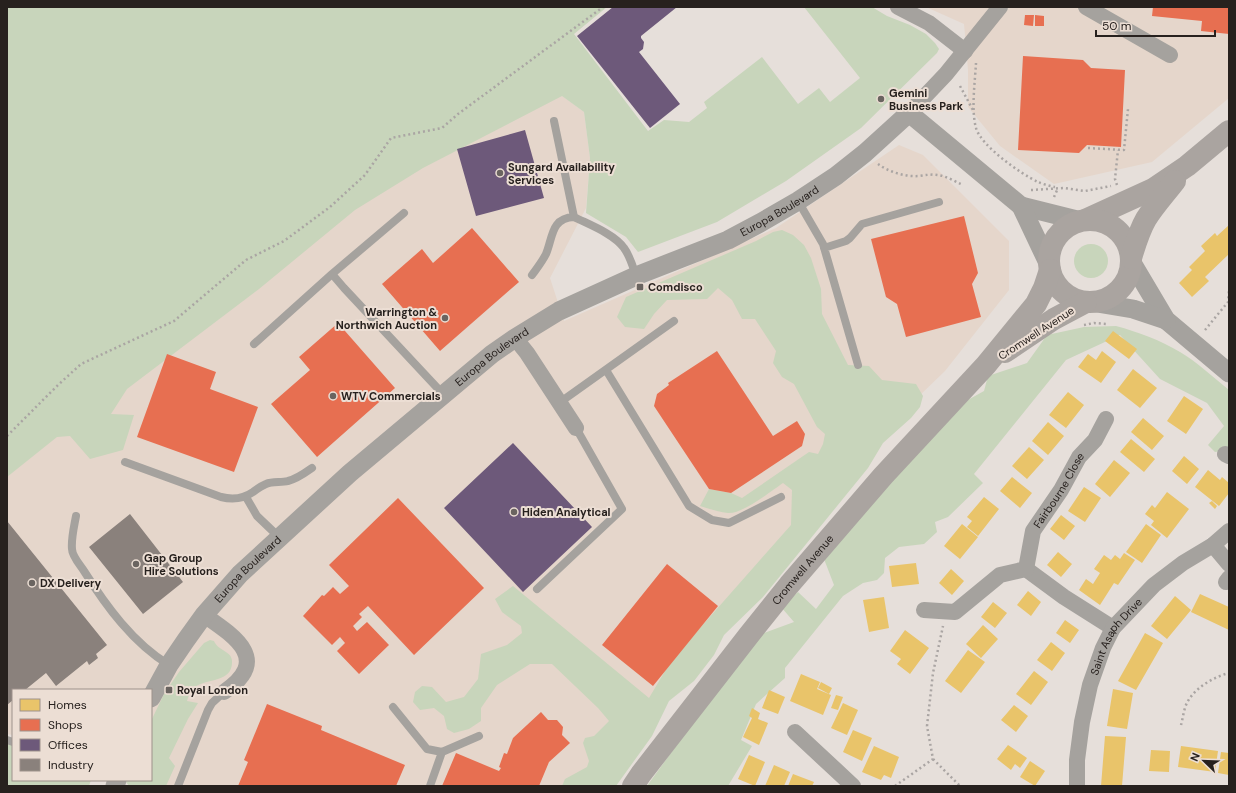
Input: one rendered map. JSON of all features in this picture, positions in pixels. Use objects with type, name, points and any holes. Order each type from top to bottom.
[{"type":"main road","points":[[1187,166],[1155,206],[1146,220],[1138,237],[1131,260],[1129,274],[1123,285],[1114,294],[1103,300],[1088,302],[1074,298],[1063,292],[1054,282],[1049,268],[1049,253],[1053,242],[1060,232],[1070,225],[1153,189],[1187,166],[1229,131]]},
{"type":"main road","points":[[1083,220],[1098,220],[1110,225],[1121,234],[1128,245],[1131,260]]},
{"type":"main road","name":"Cromwell Avenue","points":[[633,786],[789,585],[883,476],[986,365],[1036,304],[1044,288],[1049,268]]},
{"type":"main road","name":"Cromwell Avenue","points":[[986,365],[1054,319],[1088,302]]},
{"type":"street","points":[[898,7],[929,23],[971,54]]},
{"type":"street","name":"Europa Boulevard","points":[[152,696],[169,665],[204,615],[240,574],[350,473],[475,367],[515,338],[559,312],[636,276],[728,240],[798,201],[836,176],[865,153],[909,113],[946,74],[971,54],[1000,7]]},
{"type":"street","points":[[1086,7],[1170,55]]},
{"type":"street","points":[[909,113],[1021,206],[1049,268]]},
{"type":"street","points":[[1021,206],[1083,220]]},
{"type":"street","points":[[1131,260],[1166,320],[1229,373]]},
{"type":"street","points":[[1088,302],[1133,309],[1166,320]]},
{"type":"street","points":[[515,338],[527,353],[576,428]]},
{"type":"street","name":"Fairbourne Close","points":[[1026,569],[1033,531],[1061,490],[1079,457],[1095,440],[1106,418]]},
{"type":"street","name":"Saint Asaph Drive","points":[[1077,786],[1077,760],[1082,722],[1090,684],[1103,648],[1113,628],[1154,586],[1169,573],[1213,545],[1229,531]]},
{"type":"street","points":[[1213,545],[1229,564]]},
{"type":"street","points":[[924,610],[955,612],[1000,575],[1026,569],[1064,597],[1113,628]]},
{"type":"street","points":[[204,615],[228,632],[237,641],[244,650],[247,658],[247,666],[244,674],[233,686],[224,692]]},
{"type":"street","points":[[795,732],[853,786]]},
{"type":"lane","points":[[554,121],[574,217]]},
{"type":"lane","points":[[798,201],[823,244],[858,365]]},
{"type":"lane","points":[[824,248],[846,241],[862,224],[939,202]]},
{"type":"lane","points":[[254,344],[332,274],[404,213]]},
{"type":"lane","points":[[532,275],[547,252],[554,228],[560,221],[568,217],[574,217],[610,235],[625,248],[636,276]]},
{"type":"lane","points":[[332,274],[443,394]]},
{"type":"lane","points":[[559,403],[674,321]]},
{"type":"lane","points":[[606,370],[689,506],[712,520],[729,522],[781,497]]},
{"type":"lane","points":[[537,589],[622,509],[576,428]]},
{"type":"lane","points":[[125,462],[221,497],[238,499],[246,497],[266,484],[292,480],[312,468]]},
{"type":"lane","points":[[246,497],[257,516],[279,537]]},
{"type":"lane","points":[[76,516],[71,551],[94,587],[135,638],[154,656],[169,665]]},
{"type":"lane","points":[[178,786],[208,710],[212,703],[224,692]]},
{"type":"lane","points":[[393,707],[427,749],[442,752],[479,736]]},
{"type":"lane","points":[[430,786],[442,752]]},
{"type":"path","points":[[7,436],[81,364],[174,321],[246,260],[284,241],[330,207],[365,175],[391,138],[442,128],[458,114],[604,7]]},
{"type":"path","points":[[971,54],[976,129],[984,142],[992,149],[1037,181],[1058,188],[1085,191],[1123,182]]},
{"type":"path","points":[[960,86],[974,112]]},
{"type":"path","points":[[1088,148],[1124,150],[1128,109]]},
{"type":"path","points":[[1117,184],[1115,179],[1118,150]]},
{"type":"path","points":[[865,153],[879,165],[896,173],[918,176],[937,175],[961,184]]},
{"type":"path","points":[[1205,330],[1228,302],[1229,290]]},
{"type":"path","points":[[1080,326],[1094,323],[1108,324]]},
{"type":"path","points":[[946,612],[933,673],[927,726],[933,759],[960,786]]},
{"type":"path","points":[[1182,725],[1188,701],[1201,686],[1220,675],[1229,673]]},
{"type":"path","points":[[894,786],[933,759]]},
{"type":"shaded area","points":[[926,7],[1229,7],[1229,98],[1152,162],[1054,184],[1000,146],[968,107],[968,70],[964,24]]},
{"type":"shaded area","points":[[538,78],[584,112],[590,158],[586,208],[550,278],[564,321],[776,228],[899,145],[923,155],[1009,241],[1009,290],[945,371],[859,454],[586,786],[133,786],[152,781],[152,689],[12,689],[12,735],[7,734],[7,460],[375,180]]},
{"type":"green space","points":[[7,7],[607,7],[574,34],[648,131],[664,120],[689,122],[707,108],[704,102],[762,57],[798,104],[819,88],[830,102],[860,78],[804,7],[872,7],[887,16],[910,25],[926,34],[939,49],[937,53],[861,128],[786,181],[717,222],[638,252],[626,237],[586,213],[590,158],[584,112],[562,96],[423,168],[355,210],[259,289],[127,389],[111,414],[134,415],[123,450],[90,459],[70,436],[57,437],[7,477]]},
{"type":"green space","points":[[782,230],[793,235],[804,245],[811,258],[821,289],[822,314],[848,365],[869,366],[882,380],[916,384],[923,396],[920,407],[911,418],[883,443],[868,468],[763,597],[724,635],[714,655],[694,681],[669,701],[652,736],[616,786],[562,786],[565,779],[587,767],[589,761],[583,743],[585,738],[594,736],[609,721],[598,708],[552,664],[530,664],[497,685],[481,708],[481,721],[469,729],[454,733],[447,729],[444,716],[434,708],[420,710],[413,702],[415,692],[422,686],[432,687],[446,702],[464,697],[478,679],[481,654],[507,645],[522,633],[521,626],[502,612],[495,599],[513,586],[649,698],[671,661],[791,525],[792,490],[783,483],[749,506],[734,512],[721,512],[700,506],[709,489],[731,493],[742,498],[809,452],[818,454],[823,444],[825,434],[817,427],[794,384],[782,377],[773,363],[776,351],[755,319],[742,319],[732,300],[718,288],[707,299],[667,300],[654,314],[644,329],[625,327],[617,317],[626,297],[756,241],[773,232]]},
{"type":"green space","points":[[1094,244],[1101,246],[1106,251],[1108,261],[1106,271],[1101,276],[1088,278],[1081,276],[1076,271],[1074,258],[1076,251],[1081,246]]},
{"type":"green space","points":[[1116,326],[1149,337],[1180,352],[1193,360],[1229,390],[1229,450],[1215,452],[1208,445],[1224,426],[1207,403],[1160,379],[1120,335],[1066,360],[974,474],[983,483],[948,517],[935,522],[937,532],[924,544],[899,547],[885,558],[884,573],[877,580],[863,583],[843,596],[785,668],[785,678],[756,704],[741,740],[752,746],[728,786],[647,786],[736,663],[761,634],[794,622],[781,607],[798,592],[816,609],[834,585],[824,559],[957,406],[984,391],[988,376],[1027,363],[1047,335],[1084,327]]},
{"type":"green space","points":[[210,640],[214,641],[218,647],[230,655],[232,661],[231,668],[224,677],[200,684],[195,687],[188,697],[187,701],[198,703],[188,719],[169,758],[175,766],[166,786],[129,786],[126,782],[127,781],[152,781],[152,719],[164,694],[179,672],[204,643]]},
{"type":"green space","points":[[7,742],[12,743],[12,781],[91,781],[89,786],[7,786]]},
{"type":"building: Homes","points":[[1229,225],[1229,254],[1205,277],[1209,281],[1192,297],[1179,283],[1192,270],[1189,267],[1205,251],[1201,246],[1215,233],[1217,236]]},
{"type":"building: Homes","points":[[1113,331],[1137,349],[1129,359],[1105,341]]},
{"type":"building: Homes","points":[[1102,351],[1116,362],[1101,383],[1078,367],[1088,354],[1096,360]]},
{"type":"building: Homes","points":[[1133,369],[1157,388],[1140,408],[1117,390]]},
{"type":"building: Homes","points":[[1068,392],[1084,405],[1066,428],[1049,415]]},
{"type":"building: Homes","points":[[1184,396],[1203,409],[1186,434],[1167,421]]},
{"type":"building: Homes","points":[[1143,418],[1164,436],[1152,450],[1131,432]]},
{"type":"building: Homes","points":[[1048,422],[1064,436],[1048,455],[1032,441]]},
{"type":"building: Homes","points":[[1131,439],[1155,459],[1144,472],[1120,452]]},
{"type":"building: Homes","points":[[1029,447],[1044,460],[1027,479],[1012,466]]},
{"type":"building: Homes","points":[[1184,456],[1199,469],[1187,484],[1172,471]]},
{"type":"building: Homes","points":[[1114,460],[1130,473],[1110,497],[1095,484]]},
{"type":"building: Homes","points":[[1208,470],[1220,480],[1222,477],[1229,483],[1229,493],[1219,506],[1195,487]]},
{"type":"building: Homes","points":[[1012,477],[1032,493],[1020,508],[1000,491]]},
{"type":"building: Homes","points":[[1084,487],[1101,498],[1085,522],[1068,511]]},
{"type":"building: Homes","points":[[1167,492],[1189,509],[1167,538],[1151,525],[1154,521],[1145,514],[1152,505],[1155,508]]},
{"type":"building: Homes","points":[[984,497],[999,509],[978,536],[967,527],[972,521],[967,517]]},
{"type":"building: Homes","points":[[1212,501],[1217,506],[1215,509],[1209,503]]},
{"type":"building: Homes","points":[[1061,515],[1075,526],[1064,540],[1050,529]]},
{"type":"building: Homes","points":[[962,524],[978,537],[960,559],[944,546]]},
{"type":"building: Homes","points":[[1146,524],[1161,535],[1142,563],[1126,552]]},
{"type":"building: Homes","points":[[1058,552],[1072,564],[1061,577],[1047,565]]},
{"type":"building: Homes","points":[[1124,553],[1135,560],[1118,585],[1114,583],[1100,605],[1079,590],[1086,579],[1093,584],[1100,573],[1094,569],[1104,555],[1111,560],[1115,555],[1120,559]]},
{"type":"building: Homes","points":[[916,563],[919,584],[892,587],[889,566]]},
{"type":"building: Homes","points":[[951,569],[964,581],[952,595],[939,583]]},
{"type":"building: Homes","points":[[1028,591],[1041,602],[1031,616],[1017,605]]},
{"type":"building: Homes","points":[[1200,594],[1229,607],[1229,630],[1191,612]]},
{"type":"building: Homes","points":[[1175,596],[1191,610],[1167,639],[1151,626]]},
{"type":"building: Homes","points":[[884,597],[889,628],[869,632],[863,600]]},
{"type":"building: Homes","points":[[993,602],[1007,613],[995,628],[981,617]]},
{"type":"building: Homes","points":[[1065,620],[1079,630],[1070,643],[1056,633]]},
{"type":"building: Homes","points":[[983,625],[998,639],[981,658],[966,644]]},
{"type":"building: Homes","points":[[905,630],[929,648],[910,674],[897,664],[901,659],[890,651]]},
{"type":"building: Homes","points":[[1145,633],[1163,643],[1136,690],[1118,681]]},
{"type":"building: Homes","points":[[1051,642],[1065,653],[1052,671],[1037,660]]},
{"type":"building: Homes","points":[[968,650],[985,662],[961,693],[945,681]]},
{"type":"building: Homes","points":[[1034,671],[1048,682],[1031,705],[1016,694]]},
{"type":"building: Homes","points":[[801,674],[820,682],[817,689],[831,695],[823,715],[790,701]]},
{"type":"building: Homes","points":[[821,682],[832,688],[829,694],[818,688]]},
{"type":"building: Homes","points":[[1113,689],[1133,693],[1127,729],[1107,726]]},
{"type":"building: Homes","points":[[769,690],[785,697],[778,714],[762,708]]},
{"type":"building: Homes","points":[[836,695],[843,697],[838,710],[831,708]]},
{"type":"building: Homes","points":[[843,703],[858,710],[847,735],[831,728]]},
{"type":"building: Homes","points":[[1014,705],[1028,716],[1016,732],[1001,720]]},
{"type":"building: Homes","points":[[752,708],[760,713],[758,719],[768,723],[759,745],[743,737],[752,718],[749,716]]},
{"type":"building: Homes","points":[[853,730],[872,738],[862,761],[843,752]]},
{"type":"building: Homes","points":[[1105,736],[1126,737],[1122,786],[1101,786]]},
{"type":"building: Homes","points":[[1008,745],[1027,758],[1020,768],[1015,764],[1011,770],[997,759]]},
{"type":"building: Homes","points":[[874,746],[899,757],[891,778],[884,775],[881,780],[862,772]]},
{"type":"building: Homes","points":[[1181,746],[1218,751],[1215,772],[1178,767]]},
{"type":"building: Homes","points":[[1151,750],[1170,751],[1169,772],[1149,771]]},
{"type":"building: Homes","points":[[1221,752],[1229,753],[1229,775],[1218,773]]},
{"type":"building: Homes","points":[[749,755],[765,762],[755,786],[738,779]]},
{"type":"building: Homes","points":[[1030,761],[1045,771],[1035,786],[1020,777]]},
{"type":"building: Homes","points":[[774,765],[790,772],[784,786],[765,786]]},
{"type":"building: Homes","points":[[793,774],[814,782],[812,786],[788,786]]},
{"type":"building: Shops","points":[[1153,7],[1229,7],[1229,34],[1201,31],[1202,21],[1152,16]]},
{"type":"building: Shops","points":[[1025,15],[1034,15],[1033,26],[1024,25]]},
{"type":"building: Shops","points":[[1035,15],[1044,16],[1044,26],[1035,26]]},
{"type":"building: Shops","points":[[1023,56],[1083,60],[1091,68],[1125,70],[1121,147],[1087,145],[1079,153],[1018,150]]},
{"type":"building: Shops","points":[[964,216],[978,273],[972,284],[981,317],[906,337],[897,304],[886,297],[871,239]]},
{"type":"building: Shops","name":"Warrington & Northwich Auction","points":[[472,228],[519,282],[440,351],[382,284],[422,249],[433,263]]},
{"type":"building: Shops","name":"WTV Commercials","points":[[338,323],[395,388],[317,457],[271,404],[310,370],[299,357]]},
{"type":"building: Shops","points":[[717,351],[773,436],[797,421],[805,434],[802,446],[731,493],[709,489],[654,406],[657,394],[669,385],[668,383]]},
{"type":"building: Shops","points":[[167,354],[216,372],[210,389],[258,407],[234,472],[137,437]]},
{"type":"building: Shops","points":[[398,498],[484,588],[414,655],[368,606],[359,614],[362,617],[353,626],[357,631],[367,622],[389,645],[359,674],[337,651],[345,643],[340,637],[332,645],[303,616],[322,595],[324,596],[333,587],[340,594],[349,586],[329,565]]},
{"type":"building: Shops","points":[[667,564],[718,606],[653,686],[602,645]]},
{"type":"building: Shops","points":[[267,704],[322,726],[321,730],[405,765],[396,786],[238,786],[248,762],[244,760]]},
{"type":"building: Shops","points":[[541,712],[548,720],[557,720],[563,727],[562,735],[570,743],[549,762],[539,786],[442,786],[456,753],[499,771],[504,753],[507,754],[513,738]]},
{"type":"building: Offices","points":[[613,7],[677,7],[641,36],[644,42],[643,49],[639,52],[680,104],[650,128],[577,36]]},
{"type":"building: Offices","name":"Sungard Availability Services","points":[[525,130],[544,198],[476,216],[457,149]]},
{"type":"building: Offices","points":[[513,443],[592,527],[523,592],[444,508]]},
{"type":"building: Industry","name":"Gap Group Hire Solutions","points":[[130,514],[183,582],[143,614],[89,547]]},
{"type":"building: Industry","name":"DX Delivery","points":[[7,521],[107,645],[96,654],[98,658],[89,665],[87,661],[56,686],[46,673],[26,689],[12,689],[12,701],[7,705]]},
{"type":"place","name":"Gemini Business Park","points":[[881,99]]},
{"type":"place","name":"Sungard Availability Services","points":[[500,173]]},
{"type":"place","name":"Comdisco","points":[[640,287]]},
{"type":"place","name":"Warrington & Northwich Auction","points":[[445,318]]},
{"type":"place","name":"WTV Commercials","points":[[333,396]]},
{"type":"place","name":"Hiden Analytical","points":[[514,512]]},
{"type":"place","name":"Gap Group Hire Solutions","points":[[136,564]]},
{"type":"place","name":"DX Delivery","points":[[32,583]]},
{"type":"place","name":"Royal London","points":[[169,690]]}]
